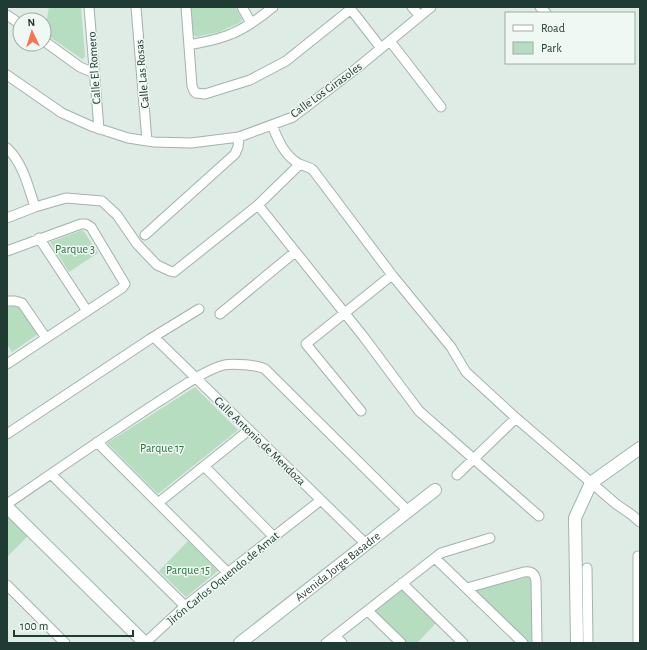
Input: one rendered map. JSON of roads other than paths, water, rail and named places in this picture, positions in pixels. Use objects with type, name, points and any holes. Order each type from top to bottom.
[{"type":"street","name":"Calle El Romero","points":[[89,7],[98,129]]},
{"type":"street","name":"Calle Las Rosas","points":[[136,7],[148,141]]},
{"type":"street","points":[[186,7],[194,91],[196,93],[205,94],[250,80],[286,61],[350,8],[381,48]]},
{"type":"street","points":[[242,7],[251,23]]},
{"type":"street","points":[[189,45],[211,41],[232,34],[251,23],[273,7]]},
{"type":"street","points":[[412,7],[420,16]]},
{"type":"street","name":"Calle Los Girasoles","points":[[7,75],[62,113],[98,129],[128,138],[148,141],[191,143],[239,137],[293,117],[357,68],[431,7]]},
{"type":"street","points":[[390,41],[441,107]]},
{"type":"street","points":[[52,47],[80,67],[94,73]]},
{"type":"street","points":[[272,125],[279,142],[287,154],[300,164],[313,170],[392,275],[451,347],[466,372],[516,418],[616,504],[636,512],[640,522]]},
{"type":"street","points":[[145,235],[235,154],[238,147],[239,137]]},
{"type":"street","points":[[7,148],[14,155],[21,169],[35,207]]},
{"type":"street","points":[[7,218],[35,207],[66,198],[102,201],[117,215],[137,244],[157,265],[174,272],[258,205],[300,164]]},
{"type":"street","points":[[258,205],[345,314],[419,411],[539,516]]},
{"type":"street","points":[[7,251],[39,238],[81,224],[86,224],[91,227],[125,284],[122,288],[7,364]]},
{"type":"street","points":[[39,238],[87,311]]},
{"type":"street","points":[[220,314],[295,252]]},
{"type":"street","points":[[361,412],[306,344],[392,275]]},
{"type":"street","points":[[7,301],[22,303],[46,338]]},
{"type":"street","points":[[7,434],[199,309]]},
{"type":"street","name":"Calle Antonio de Mendoza","points":[[154,337],[366,544]]},
{"type":"street","points":[[7,504],[97,442],[196,378],[218,367],[228,364],[258,366],[266,369],[408,511]]},
{"type":"street","points":[[457,475],[516,418]]},
{"type":"street","points":[[158,503],[249,430]]},
{"type":"street","points":[[97,442],[228,573]]},
{"type":"street","points":[[577,643],[575,523],[577,514],[591,483],[640,448]]},
{"type":"street","points":[[204,466],[274,537]]},
{"type":"street","points":[[51,474],[185,606]]},
{"type":"street","name":"Avenida Jorge Basadre","points":[[240,643],[435,490]]},
{"type":"street","name":"Jirón Carlos Oquendo de Amat","points":[[145,643],[185,606],[321,500]]},
{"type":"street","points":[[7,507],[145,643]]},
{"type":"street","points":[[326,643],[442,553],[490,538]]},
{"type":"street","points":[[638,556],[638,643]]},
{"type":"street","points":[[435,558],[523,643]]},
{"type":"street","points":[[587,568],[588,643]]},
{"type":"street","points":[[467,588],[524,572],[533,573],[536,581],[537,643]]},
{"type":"street","points":[[402,583],[463,643]]},
{"type":"street","points":[[7,585],[65,643]]},
{"type":"street","points":[[368,611],[401,643]]},
{"type":"street","points":[[335,636],[342,643]]},
{"type":"park label","name":"Parque 3","points":[[75,249]]},
{"type":"park label","name":"Parque 17","points":[[162,448]]},
{"type":"park label","name":"Parque 15","points":[[188,570]]}]
